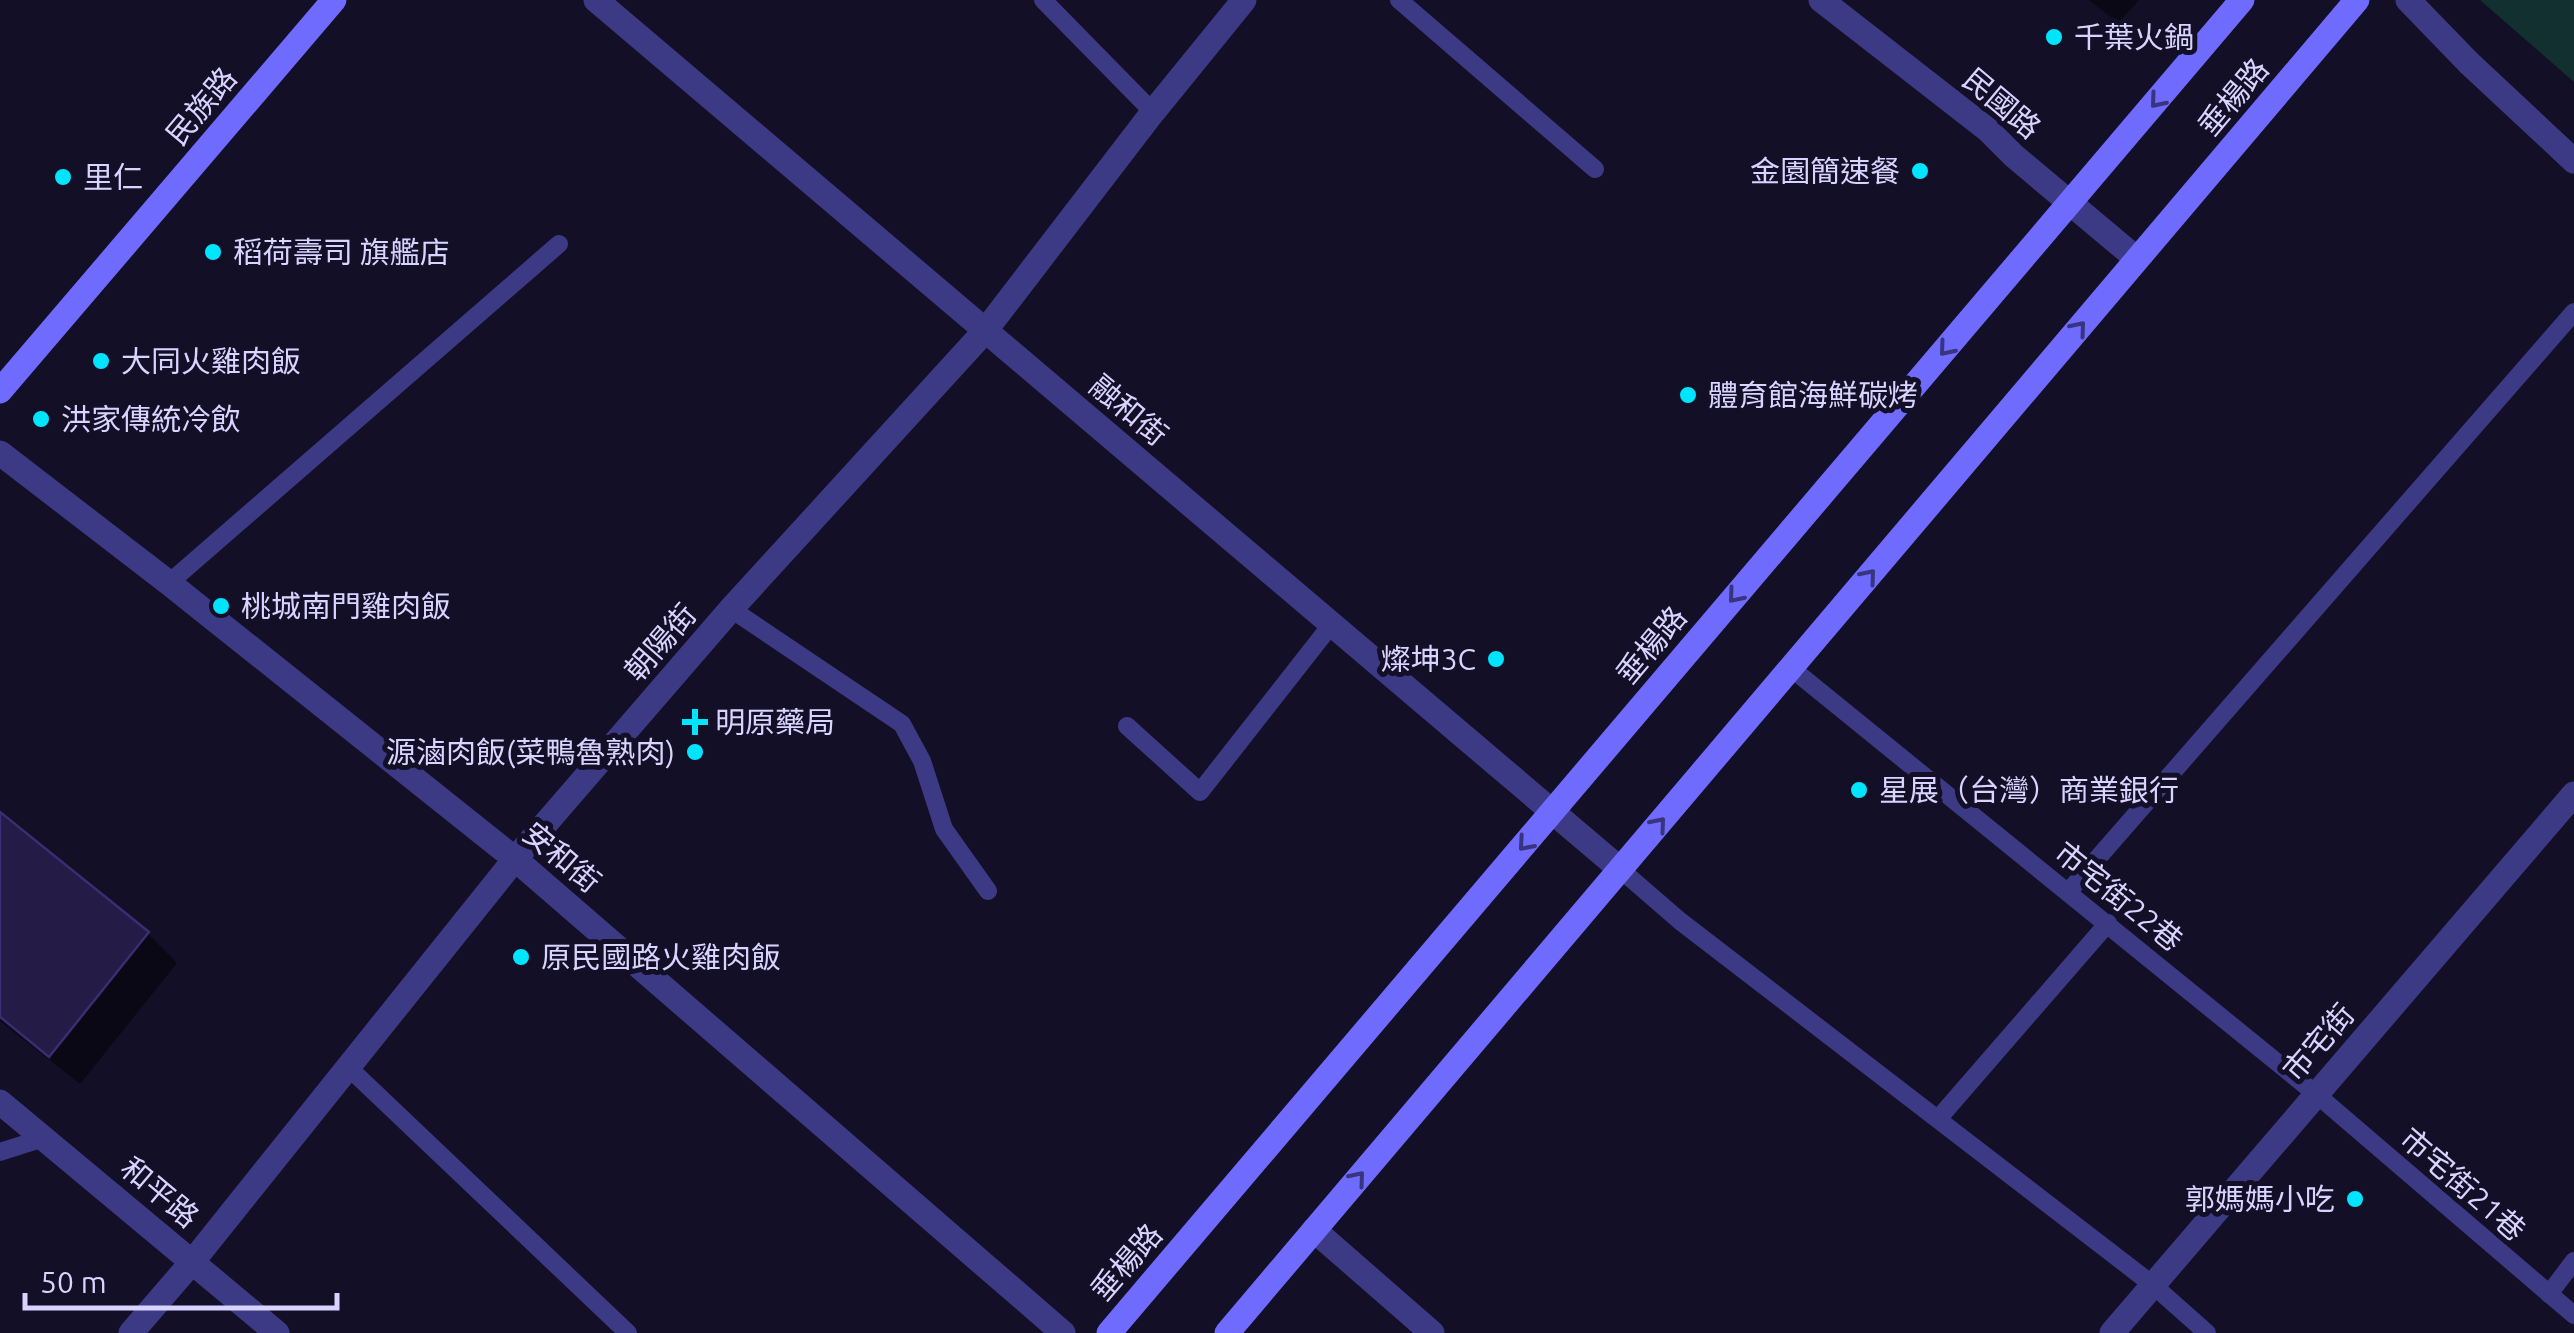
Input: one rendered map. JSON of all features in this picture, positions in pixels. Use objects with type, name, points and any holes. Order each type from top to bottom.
[{"type":"street","name":"民族路","points":[[0,392],[334,0]]},
{"type":"street","name":"融和街","points":[[596,0],[1620,870]]},
{"type":"street","name":"朝陽街","points":[[131,1333],[515,859],[731,609],[986,331],[1244,0]]},
{"type":"street","name":"民國路","points":[[1821,0],[1988,130],[2137,260]]},
{"type":"street","name":"垂楊路","points":[[1108,1333],[2242,0]]},
{"type":"street","name":"垂楊路","points":[[1227,1333],[2358,0]]},
{"type":"street","points":[[2408,0],[2574,161]]},
{"type":"street","name":"安和街","points":[[0,454],[169,583],[515,859],[1063,1333]]},
{"type":"street","name":"市宅街","points":[[2112,1333],[2574,794]]},
{"type":"street","name":"和平路","points":[[0,1102],[278,1333]]},
{"type":"street","points":[[1314,1230],[1432,1333]]},
{"type":"lane","points":[[1044,0],[1153,112]]},
{"type":"lane","points":[[1399,0],[1596,169]]},
{"type":"lane","points":[[169,583],[560,244]]},
{"type":"lane","points":[[2069,891],[2574,312]]},
{"type":"lane","points":[[731,609],[902,724],[922,761],[944,829],[988,891]]},
{"type":"lane","points":[[1127,726],[1200,792],[1332,625]]},
{"type":"lane","name":"市宅街22巷","points":[[1791,668],[2316,1094]]},
{"type":"lane","points":[[1620,870],[1680,922],[2153,1285],[2207,1333]]},
{"type":"lane","points":[[1938,1119],[2108,923]]},
{"type":"lane","points":[[348,1067],[628,1333]]},
{"type":"lane","name":"市宅街21巷","points":[[2316,1094],[2574,1315]]},
{"type":"lane","points":[[0,1152],[44,1138]]},
{"type":"lane","points":[[2548,1294],[2574,1261]]},
{"type":"green space","points":[[2480,0],[2574,0],[2574,82]]},
{"type":"building","points":[[0,812],[149,932],[49,1057],[0,1017]]},
{"type":"place","name":"千葉火鍋","points":[[2054,37]]},
{"type":"place","name":"金園簡速餐","points":[[1920,171]]},
{"type":"place","name":"里仁","points":[[63,177]]},
{"type":"place","name":"稻荷壽司 旗艦店","points":[[213,252]]},
{"type":"place","name":"大同火雞肉飯","points":[[101,361]]},
{"type":"place","name":"體育館海鮮碳烤","points":[[1688,395]]},
{"type":"place","name":"洪家傳統冷飲","points":[[41,419]]},
{"type":"place","name":"桃城南門雞肉飯","points":[[221,606]]},
{"type":"place","name":"燦坤3C","points":[[1496,659]]},
{"type":"place","name":"明原藥局","points":[[695,722]]},
{"type":"place","name":"源滷肉飯(菜鴨魯熟肉)","points":[[695,752]]},
{"type":"place","name":"星展（台灣）商業銀行","points":[[1859,790]]},
{"type":"place","name":"原民國路火雞肉飯","points":[[521,957]]},
{"type":"place","name":"郭媽媽小吃","points":[[2355,1199]]}]
